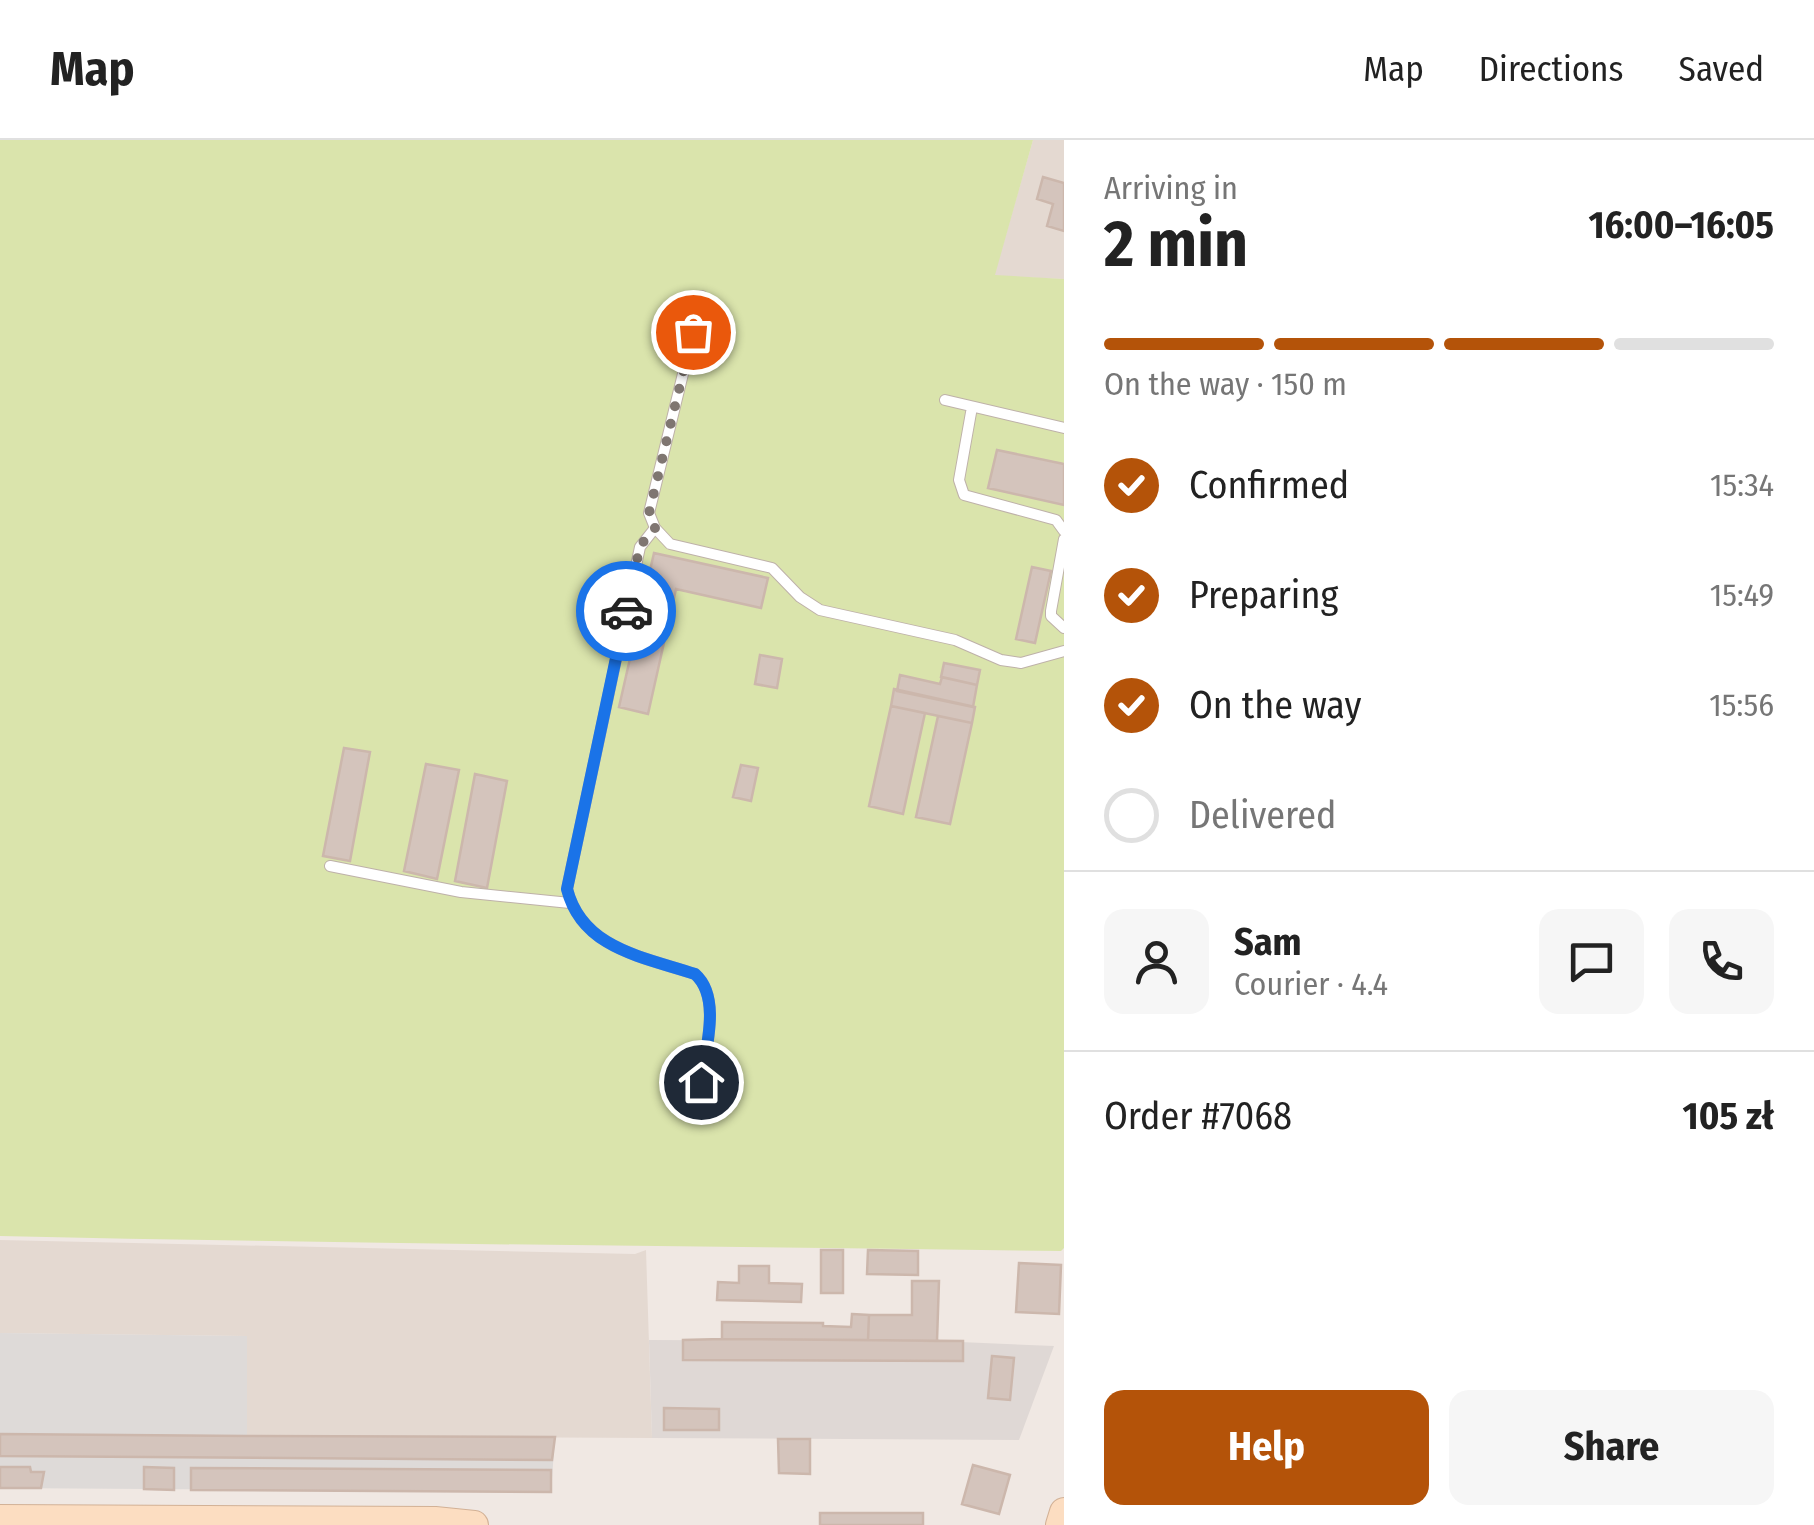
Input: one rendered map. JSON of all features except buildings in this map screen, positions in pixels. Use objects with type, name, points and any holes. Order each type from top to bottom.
[{"type":"street","points":[[1060,1525],[1064,1512]]},
{"type":"street","points":[[0,1519],[435,1521],[474,1525]]},
{"type":"lane","points":[[702,296],[649,513],[655,528],[670,544],[772,568],[800,597],[820,610],[955,640],[1002,660],[1021,663],[1064,651]]},
{"type":"lane","points":[[945,400],[1064,428]]},
{"type":"lane","points":[[972,407],[960,490],[970,498],[1056,520],[1064,531]]},
{"type":"lane","points":[[655,528],[640,546],[568,882],[570,903],[597,937],[627,953],[701,978],[709,1011],[701,1082]]},
{"type":"lane","points":[[1064,540],[1051,611],[1064,628]]},
{"type":"lane","points":[[330,866],[461,892],[570,903]]},
{"type":"shaded area","points":[[1033,140],[1064,140],[1064,279],[994,276]]},
{"type":"shaded area","points":[[0,1240],[635,1254],[646,1250],[652,1438],[247,1436],[247,1336],[0,1333]]},
{"type":"shaded area","points":[[0,1333],[247,1336],[247,1436],[555,1437],[551,1492],[0,1488]]},
{"type":"shaded area","points":[[649,1340],[937,1341],[1054,1346],[1019,1440],[652,1438]]},
{"type":"green space","points":[[0,140],[1033,140],[995,275],[1064,279],[1061,1251],[0,1236]]},
{"type":"way so far","points":[[626,611],[640,546],[655,528],[649,513],[693,332]]},
{"type":"route","points":[[626,611],[567,889],[570,903],[597,937],[627,953],[701,978],[709,1000],[701,1082]]}]
